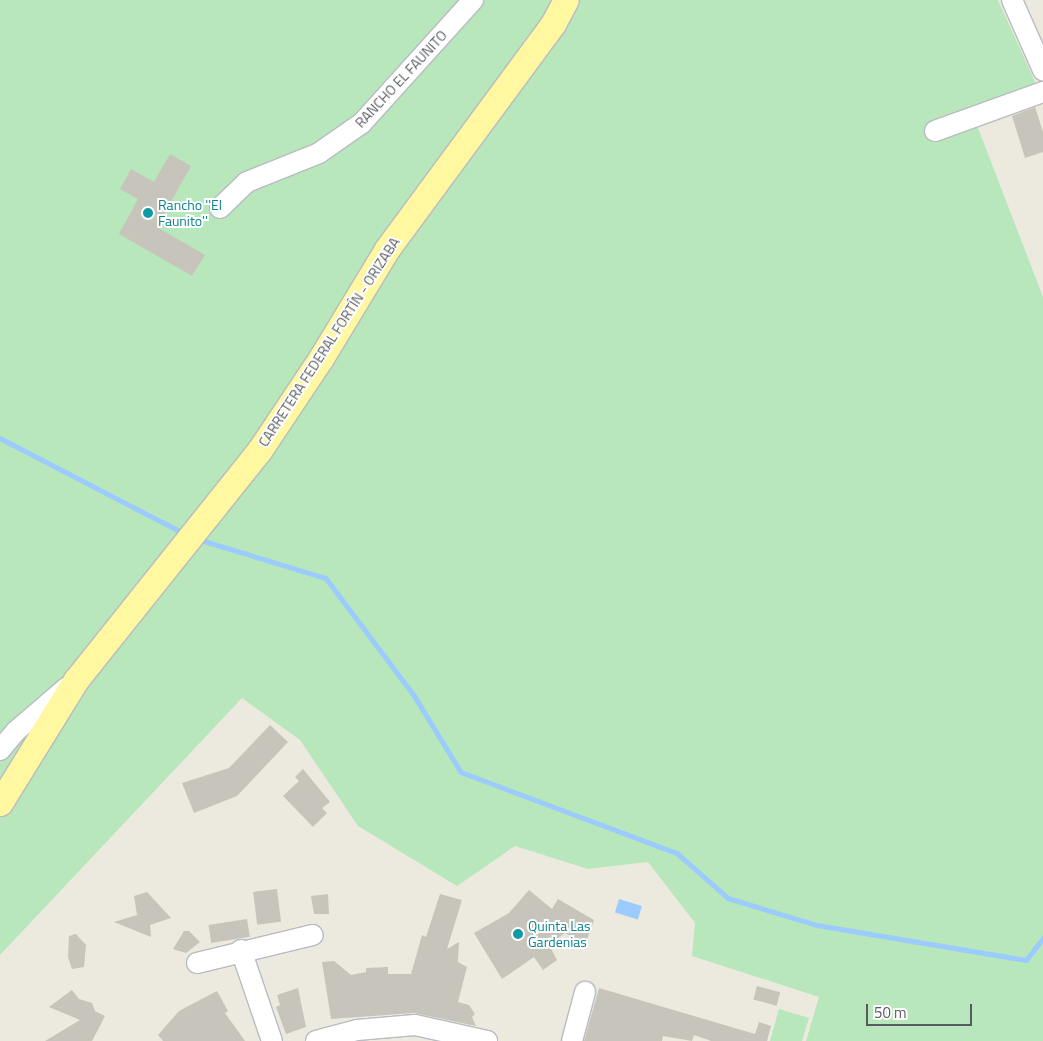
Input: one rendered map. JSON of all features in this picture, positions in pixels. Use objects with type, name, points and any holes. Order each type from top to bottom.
[{"type":"main road","name":"CARRETERA FEDERAL FORTÍN - ORIZABA","points":[[0,803],[76,680],[259,451],[321,358],[387,249],[552,24],[566,0]]},
{"type":"street","name":"RANCHO EL FAUNITO","points":[[220,208],[247,182],[319,153],[362,123],[473,0]]},
{"type":"street","points":[[1012,0],[1043,70]]},
{"type":"street","points":[[935,131],[1043,92]]},
{"type":"street","points":[[0,750],[16,731],[76,680]]},
{"type":"street","points":[[197,963],[241,950],[313,935]]},
{"type":"street","points":[[241,950],[272,1041]]},
{"type":"street","points":[[572,1041],[585,992]]},
{"type":"street","points":[[316,1041],[357,1030],[391,1026],[435,1035],[487,1041]]},
{"type":"green space","points":[[0,0],[998,0],[1036,84],[970,107],[1043,297],[1043,1041],[806,1041],[819,997],[692,956],[695,923],[648,862],[588,869],[515,846],[457,886],[358,826],[300,740],[242,698],[0,955]]},
{"type":"green space","points":[[779,1009],[809,1018],[802,1041],[770,1041]]},
{"type":"water","points":[[619,899],[642,906],[638,919],[615,912]]},
{"type":"building","points":[[1035,107],[1043,132],[1043,152],[1025,158],[1012,116]]},
{"type":"building","name":"Rancho ''El Faunito''","points":[[170,154],[191,166],[157,227],[205,255],[192,276],[119,234],[138,199],[120,189],[131,169],[154,182]]},
{"type":"building","points":[[270,725],[288,742],[237,796],[194,813],[182,783],[229,768]]},
{"type":"building","points":[[303,769],[330,802],[322,808],[327,813],[313,827],[283,796],[299,781],[295,777]]},
{"type":"building","points":[[277,889],[281,922],[257,925],[253,892]]},
{"type":"building","name":"Quinta Las Gardenias","points":[[529,890],[552,909],[558,899],[594,920],[585,945],[565,933],[549,945],[557,960],[543,970],[534,957],[502,979],[474,933],[509,913]]},
{"type":"building","points":[[147,892],[171,918],[150,925],[151,937],[114,922],[137,915],[134,896]]},
{"type":"building","points":[[328,894],[329,914],[314,914],[311,896]]},
{"type":"building","points":[[440,894],[462,900],[447,949],[459,942],[458,962],[467,967],[458,1002],[469,1005],[475,1014],[472,1017],[476,1026],[414,1013],[331,1019],[322,962],[334,961],[351,975],[366,972],[366,968],[388,967],[388,974],[411,974],[422,935],[426,937]]},
{"type":"building","points":[[247,919],[250,937],[211,943],[208,925]]},
{"type":"building","points":[[184,931],[189,931],[200,942],[186,953],[173,949]]},
{"type":"building","points":[[76,934],[86,945],[84,967],[72,969],[68,957],[69,936]]},
{"type":"building","points":[[757,986],[780,992],[777,1006],[753,1000]]},
{"type":"building","points":[[298,988],[306,1027],[286,1034],[276,1007],[280,1005],[277,995]]},
{"type":"building","points":[[599,988],[755,1034],[759,1022],[771,1026],[767,1041],[711,1041],[694,1035],[692,1041],[663,1036],[662,1041],[584,1041]]},
{"type":"building","points":[[72,990],[79,999],[92,1003],[95,1011],[105,1016],[92,1041],[45,1041],[80,1020],[49,1007]]},
{"type":"building","points":[[217,991],[228,1011],[225,1013],[245,1041],[163,1041],[158,1035],[179,1011]]},
{"type":"waterway","points":[[0,438],[181,532]]},
{"type":"waterway","points":[[204,541],[326,578],[414,695],[461,772],[677,853],[728,898],[817,925],[1026,960],[1043,938]]},
{"type":"place","name":"Rancho ''El Faunito''","points":[[148,213]]},
{"type":"place","name":"Quinta Las Gardenias","points":[[518,934]]}]
